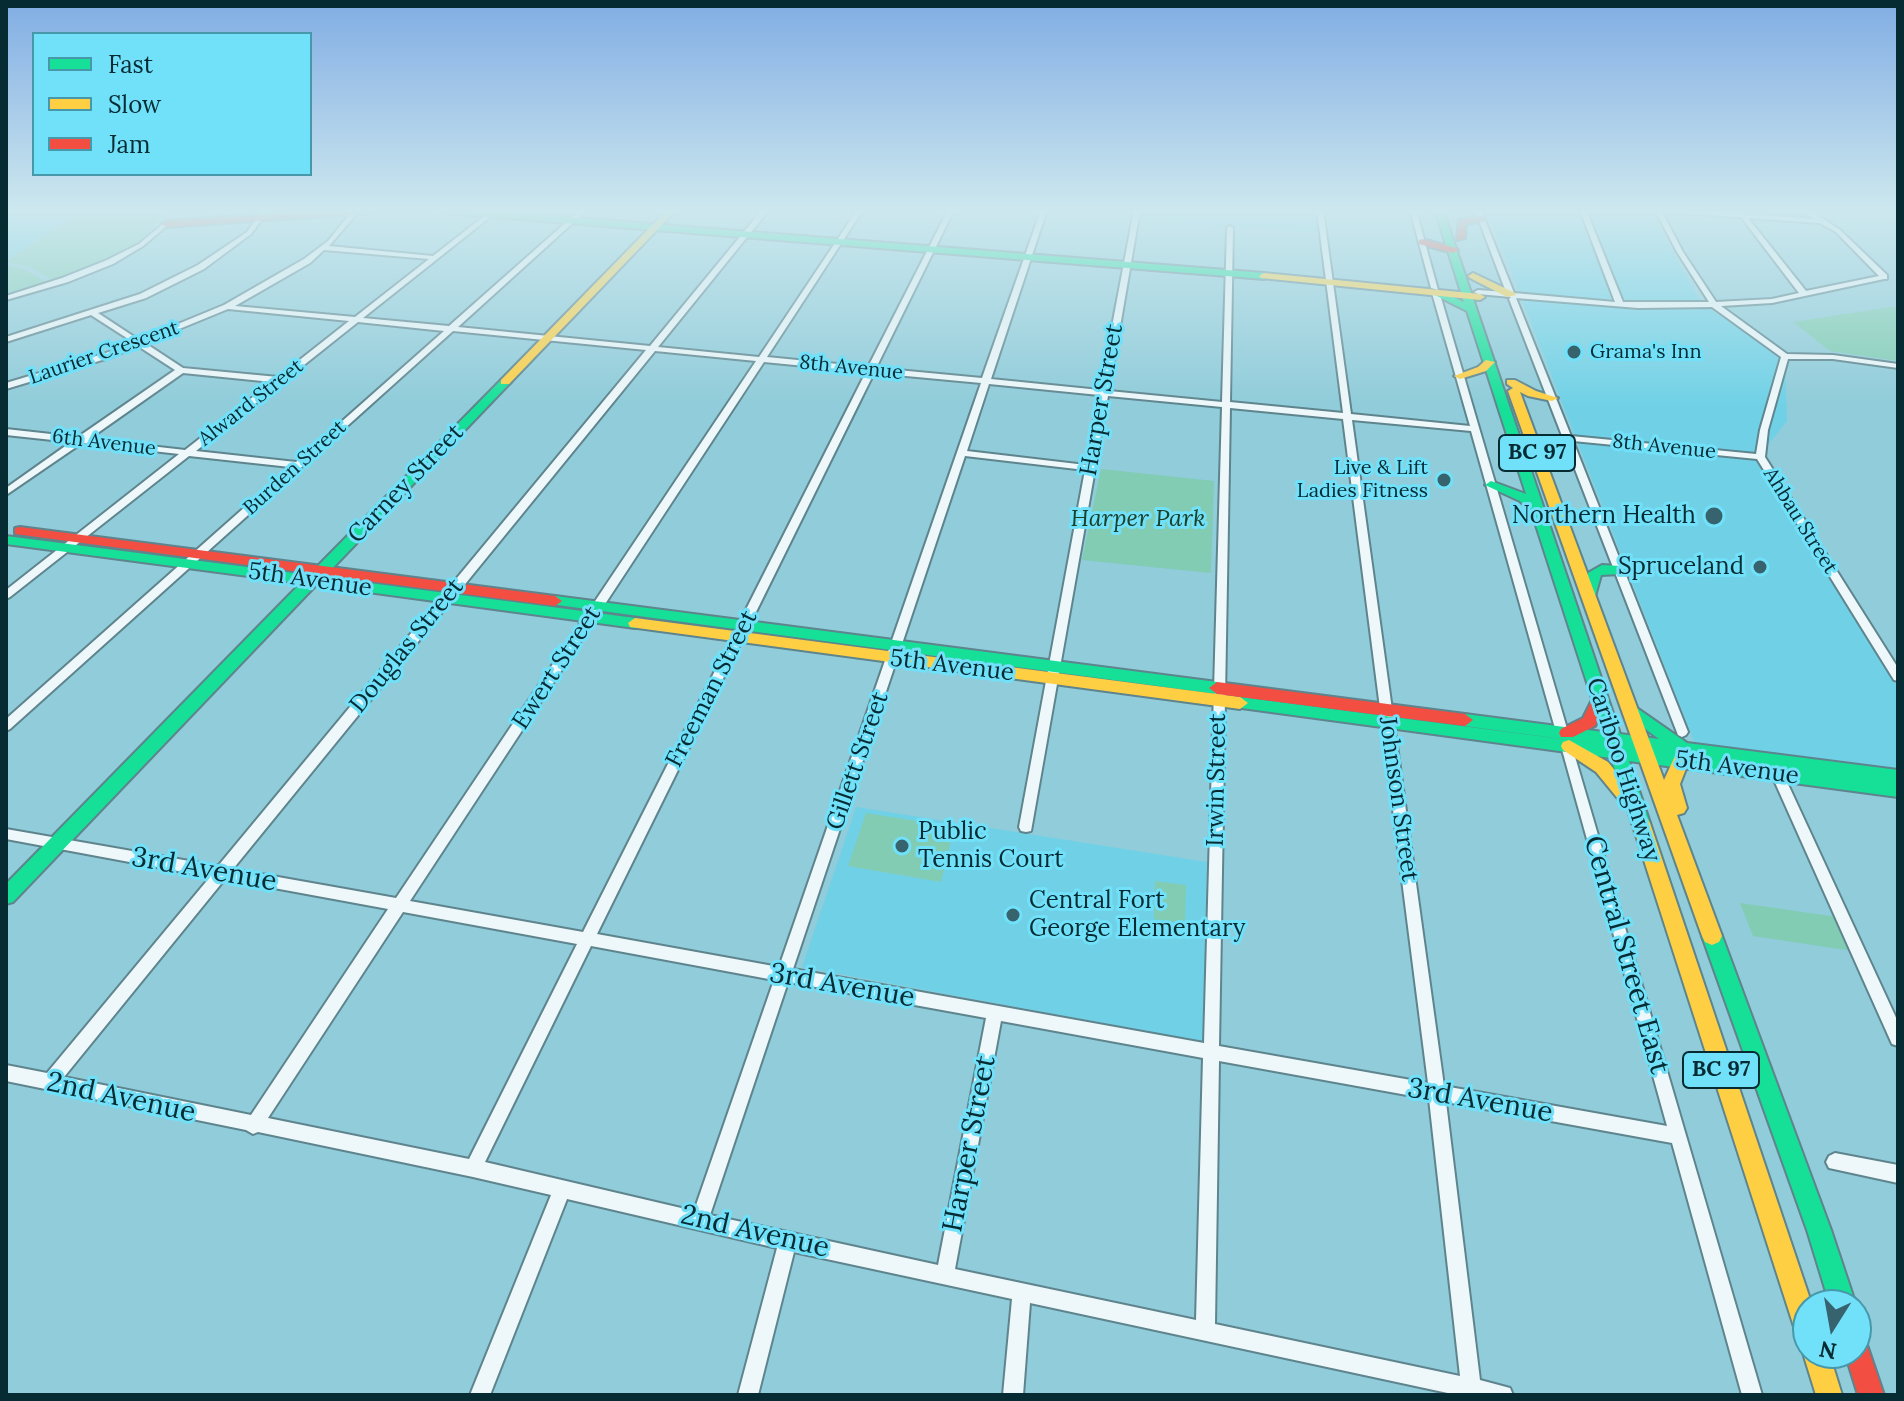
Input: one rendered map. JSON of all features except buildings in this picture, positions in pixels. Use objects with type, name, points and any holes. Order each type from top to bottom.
[{"type":"main road","name":"Carney Street","points":[[6,896],[610,275]]},
{"type":"main road","points":[[1250,275],[1512,297]]},
{"type":"main road","name":"Cariboo Highway","points":[[1463,275],[1511,382],[1630,709],[1635,809],[1794,1289]]},
{"type":"main road","points":[[1435,290],[1453,284],[1496,303],[1512,297]]},
{"type":"main road","name":"Cariboo Highway","points":[[1473,293],[1490,362],[1600,700],[1630,747],[1730,985],[1838,1289]]},
{"type":"main road","points":[[1460,376],[1482,369],[1490,362]]},
{"type":"main road","points":[[1511,382],[1524,391],[1552,398]]},
{"type":"main road","points":[[1491,485],[1525,498],[1538,511]]},
{"type":"main road","name":"5th Avenue","points":[[6,529],[72,543],[1566,740],[1630,747],[1682,747],[1898,790]]},
{"type":"main road","name":"5th Avenue","points":[[6,540],[72,543]]},
{"type":"main road","points":[[1556,566],[1582,602],[1630,747]]},
{"type":"main road","points":[[1589,597],[1595,573],[1602,569],[1620,570]]},
{"type":"main road","points":[[1600,700],[1589,722],[1566,740],[1602,767],[1635,809]]},
{"type":"main road","points":[[1630,709],[1682,747],[1671,784],[1712,909],[1730,985]]},
{"type":"main road","name":"5th Avenue","points":[[1774,767],[1898,777]]},
{"type":"main road","points":[[1821,1369],[1829,1395]]},
{"type":"main road","points":[[1863,1369],[1871,1395]]},
{"type":"street","points":[[6,298],[71,275]]},
{"type":"street","points":[[6,340],[94,314],[143,296],[184,275]]},
{"type":"street","name":"Laurier Crescent","points":[[6,386],[140,344],[227,307],[286,275]]},
{"type":"street","name":"Alward Street","points":[[6,595],[414,275]]},
{"type":"street","name":"Burden Street","points":[[6,726],[511,275]]},
{"type":"street","name":"Douglas Street","points":[[49,1083],[712,275]]},
{"type":"street","name":"Ewert Street","points":[[253,1126],[817,275]]},
{"type":"street","name":"Freeman Street","points":[[473,1168],[920,275]]},
{"type":"street","name":"Gillett Street","points":[[700,1219],[1022,275]]},
{"type":"street","name":"Harper Street","points":[[1026,827],[1126,275]]},
{"type":"street","name":"Irwin Street","points":[[1205,1331],[1230,275]]},
{"type":"street","name":"Johnson Street","points":[[1329,275],[1437,1093],[1471,1387]]},
{"type":"street","name":"Central Street East","points":[[1437,275],[1435,290],[1752,1395]]},
{"type":"street","points":[[1504,275],[1620,570],[1682,747]]},
{"type":"street","points":[[1608,275],[1620,305]]},
{"type":"street","points":[[1695,275],[1714,305],[1785,356],[1833,357],[1898,366]]},
{"type":"street","points":[[1789,275],[1804,294]]},
{"type":"street","points":[[1512,297],[1620,305],[1714,305],[1772,301],[1882,275]]},
{"type":"street","name":"8th Avenue","points":[[227,307],[1475,429]]},
{"type":"street","points":[[94,314],[181,370],[280,380]]},
{"type":"street","name":"Ahbau Street","points":[[1785,356],[1764,430],[1760,457],[1898,677]]},
{"type":"street","points":[[6,492],[181,370]]},
{"type":"street","name":"6th Avenue","points":[[6,432],[297,465]]},
{"type":"street","name":"8th Avenue","points":[[1568,438],[1760,457]]},
{"type":"street","points":[[962,453],[1090,468]]},
{"type":"street","points":[[1774,767],[1898,1039]]},
{"type":"street","name":"3rd Avenue","points":[[6,834],[1678,1136]]},
{"type":"street","name":"Harper Street","points":[[945,1275],[995,1014]]},
{"type":"street","name":"2nd Avenue","points":[[6,1073],[253,1126],[473,1168],[788,1242],[1503,1395]]},
{"type":"street","points":[[1835,1162],[1898,1174]]},
{"type":"street","points":[[480,1395],[563,1188]]},
{"type":"street","points":[[748,1395],[788,1242]]},
{"type":"street","points":[[1013,1395],[1022,1291]]},
{"type":"shaded area","name":"Spruceland","points":[[1512,275],[1686,275],[1703,305],[1785,356],[1787,421],[1756,460],[1898,688],[1898,772],[1695,744]]},
{"type":"shaded area","name":"Central Fort George Elementary","points":[[856,807],[1207,862],[1203,1042],[802,967]]},
{"type":"green space","points":[[6,275],[35,275],[46,282],[6,293]]},
{"type":"green space","points":[[45,275],[68,275],[54,281]]},
{"type":"green space","points":[[1898,306],[1898,361],[1830,351],[1793,322]]},
{"type":"green space","name":"Harper Park","points":[[1101,469],[1214,481],[1211,573],[1082,560]]},
{"type":"green space","name":"Public Tennis Court","points":[[866,813],[954,827],[941,882],[848,866]]},
{"type":"green space","points":[[1155,881],[1186,885],[1185,924],[1154,919]]},
{"type":"green space","points":[[1740,903],[1837,917],[1853,951],[1753,936]]},
{"type":"traffic: fast","points":[[1256,275],[1264,276]]},
{"type":"traffic: fast","points":[[1461,275],[1641,823]]},
{"type":"traffic: fast","points":[[1436,293],[1472,309]]},
{"type":"traffic: fast","points":[[6,896],[505,382]]},
{"type":"traffic: fast","points":[[1491,485],[1525,498],[1538,511]]},
{"type":"traffic: fast","points":[[6,540],[635,623]]},
{"type":"traffic: fast","points":[[1589,597],[1595,573],[1602,569],[1620,570]]},
{"type":"traffic: fast","points":[[555,601],[1217,688]]},
{"type":"traffic: fast","points":[[1240,703],[1898,790]]},
{"type":"traffic: fast","points":[[1631,710],[1682,748]]},
{"type":"traffic: fast","points":[[1465,720],[1898,777]]},
{"type":"traffic: fast","points":[[1712,936],[1838,1289]]},
{"type":"traffic: slow","points":[[505,382],[609,275]]},
{"type":"traffic: slow","points":[[1264,276],[1480,297]]},
{"type":"traffic: slow","points":[[1473,276],[1511,295]]},
{"type":"traffic: slow","points":[[1460,376],[1482,369],[1490,362]]},
{"type":"traffic: slow","points":[[1511,382],[1532,394],[1552,398]]},
{"type":"traffic: slow","points":[[1514,391],[1712,936]]},
{"type":"traffic: slow","points":[[635,623],[1240,703]]},
{"type":"traffic: slow","points":[[1569,746],[1602,767],[1625,795]]},
{"type":"traffic: slow","points":[[1678,808],[1671,784],[1681,761]]},
{"type":"traffic: slow","points":[[1641,823],[1794,1289]]},
{"type":"traffic: slow","points":[[1821,1369],[1829,1395]]},
{"type":"traffic: jam","points":[[20,531],[555,601]]},
{"type":"traffic: jam","points":[[1217,688],[1465,720]]},
{"type":"traffic: jam","points":[[1567,733],[1589,722],[1600,700]]},
{"type":"traffic: jam","points":[[1863,1369],[1871,1395]]},
{"type":"place","name":"Grama's Inn","points":[[1574,352]]},
{"type":"place","name":"Live & Lift Ladies Fitness","points":[[1444,480]]},
{"type":"place","name":"Northern Health","points":[[1714,516]]},
{"type":"place","name":"Spruceland","points":[[1760,567]]},
{"type":"place","name":"Public Tennis Court","points":[[902,846]]},
{"type":"place","name":"Central Fort George Elementary","points":[[1013,915]]}]
